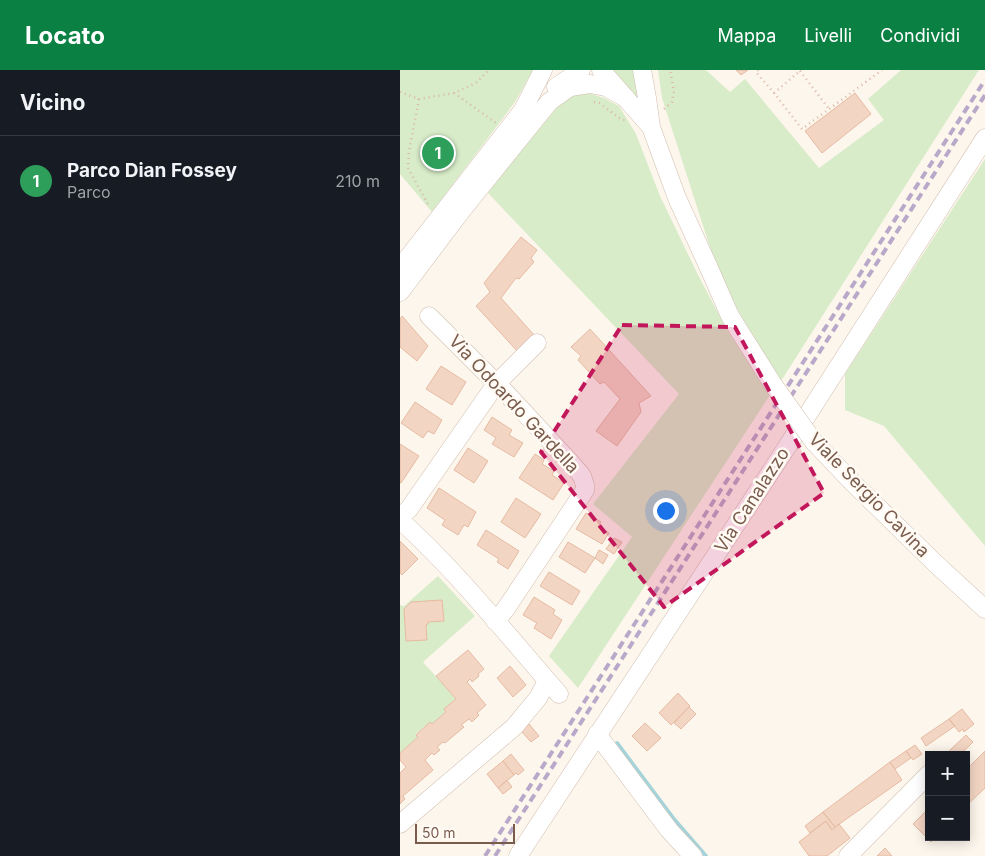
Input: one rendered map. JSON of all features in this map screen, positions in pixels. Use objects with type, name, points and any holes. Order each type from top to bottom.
[{"type":"street","points":[[523,110],[543,70]]},
{"type":"street","points":[[400,268],[523,110],[549,70]]},
{"type":"street","points":[[462,210],[471,190],[534,107],[551,90],[581,70]]},
{"type":"street","name":"Viale Sergio Cavina","points":[[602,70],[651,127]]},
{"type":"street","name":"Viale Sergio Cavina","points":[[642,70],[651,127],[677,198],[730,316],[774,386],[814,442],[852,482],[985,609]]},
{"type":"street","points":[[400,292],[462,210],[549,102],[570,87],[590,84],[606,87],[626,98]]},
{"type":"street","name":"Via Canalazzo","points":[[518,856],[783,453],[985,138]]},
{"type":"street","name":"Via Odoardo Gardella","points":[[429,316],[571,463],[582,476],[585,485],[584,490],[505,610],[495,621]]},
{"type":"street","points":[[400,824],[514,727],[538,698],[553,687],[443,562],[400,518],[496,384],[537,343]]},
{"type":"street","points":[[597,734],[669,830],[693,856]]},
{"type":"street","points":[[848,856],[925,778]]},
{"type":"path","points":[[400,92],[419,98],[454,93],[476,83],[489,70]]},
{"type":"path","points":[[663,111],[672,102],[674,91],[670,70]]},
{"type":"path","points":[[758,70],[756,72],[802,129],[882,70]]},
{"type":"path","points":[[774,93],[801,71],[829,109]]},
{"type":"path","points":[[454,93],[500,125]]},
{"type":"path","points":[[419,98],[408,151],[408,168],[432,212]]},
{"type":"path","points":[[593,101],[599,103],[622,120],[629,120]]},
{"type":"highlighted area","points":[[622,325],[735,327],[824,493],[664,607],[541,452]]},
{"type":"green space","points":[[400,70],[533,70],[515,102],[432,212],[400,174]]},
{"type":"green space","points":[[611,70],[635,70],[639,96],[635,99],[627,86]]},
{"type":"green space","points":[[658,70],[706,70],[730,92],[745,79],[819,168],[884,120],[868,99],[901,70],[979,70],[781,381],[740,314],[716,266],[662,98]]},
{"type":"green space","points":[[588,93],[604,98],[619,106],[636,134],[660,196],[697,273],[727,330],[770,395],[578,688],[549,656],[632,537],[593,504],[679,394],[488,193],[561,103],[572,95]]},
{"type":"green space","points":[[985,159],[985,546],[884,426],[845,410],[845,374]]},
{"type":"green space","points":[[438,576],[475,616],[423,662],[456,699],[446,712],[416,734],[418,737],[400,753],[400,605],[404,606]]},
{"type":"building","points":[[736,70],[748,70],[741,75]]},
{"type":"building","points":[[855,93],[871,114],[822,153],[805,131]]},
{"type":"building","points":[[521,237],[537,250],[531,258],[534,262],[519,279],[516,278],[501,298],[535,336],[518,352],[476,306],[490,292],[484,283]]},
{"type":"building","points":[[402,316],[428,346],[417,361],[400,347],[400,319]]},
{"type":"building","points":[[590,329],[651,396],[639,403],[641,412],[617,446],[596,431],[620,399],[604,382],[600,384],[578,360],[581,356],[571,347]]},
{"type":"building","points":[[441,366],[466,382],[452,405],[426,389]]},
{"type":"building","points":[[415,402],[442,420],[434,434],[428,431],[423,438],[401,423]]},
{"type":"building","points":[[492,417],[512,430],[509,435],[523,443],[514,457],[492,444],[496,438],[484,430]]},
{"type":"building","points":[[400,444],[419,456],[401,483],[400,483]]},
{"type":"building","points":[[468,448],[488,461],[474,483],[454,470]]},
{"type":"building","points":[[535,454],[544,460],[542,464],[554,471],[552,475],[564,483],[553,500],[519,478]]},
{"type":"building","points":[[439,488],[476,512],[468,527],[464,525],[458,535],[442,525],[445,520],[427,508]]},
{"type":"building","points":[[516,498],[541,514],[525,538],[501,522]]},
{"type":"building","points":[[586,513],[601,522],[598,526],[609,533],[602,544],[576,529]]},
{"type":"building","points":[[486,530],[519,551],[508,569],[497,562],[499,559],[477,545]]},
{"type":"building","points":[[614,538],[622,542],[614,554],[606,549]]},
{"type":"building","points":[[400,541],[418,559],[402,575],[400,573]]},
{"type":"building","points":[[568,542],[595,558],[585,573],[559,557]]},
{"type":"building","points":[[599,550],[608,555],[603,564],[595,558]]},
{"type":"building","points":[[549,572],[580,591],[572,605],[540,586]]},
{"type":"building","points":[[534,597],[555,610],[553,614],[562,620],[551,639],[534,628],[537,623],[523,615]]},
{"type":"building","points":[[442,600],[444,621],[428,622],[426,625],[427,640],[406,641],[404,609],[411,602]]},
{"type":"building","points":[[468,650],[484,669],[472,682],[470,679],[467,682],[486,705],[477,713],[479,715],[472,722],[469,719],[461,725],[464,727],[445,743],[443,742],[437,747],[440,750],[434,755],[432,753],[425,760],[433,770],[403,796],[405,799],[400,804],[400,773],[406,767],[400,760],[400,753],[418,737],[416,735],[430,722],[432,724],[446,712],[444,709],[456,699],[436,676]]},
{"type":"building","points":[[510,666],[526,685],[513,697],[497,678]]},
{"type":"building","points":[[678,693],[690,706],[671,725],[659,713]]},
{"type":"building","points":[[689,707],[696,714],[681,729],[674,723]]},
{"type":"building","points":[[962,709],[974,724],[964,732],[963,729],[959,732],[949,719]]},
{"type":"building","points":[[949,719],[955,726],[926,746],[921,738]]},
{"type":"building","points":[[645,723],[661,738],[647,751],[632,736]]},
{"type":"building","points":[[529,724],[539,736],[531,742],[521,731]]},
{"type":"building","points":[[966,735],[973,742],[964,751],[949,751]]},
{"type":"building","points":[[915,745],[922,754],[913,760],[906,751]]},
{"type":"building","points":[[906,751],[911,758],[895,769],[890,762]]},
{"type":"building","points":[[985,751],[985,788],[970,802],[970,796],[970,766]]},
{"type":"building","points":[[511,754],[524,770],[518,775],[516,773],[514,775],[503,761]]},
{"type":"building","points":[[503,761],[514,775],[498,788],[487,774]]},
{"type":"building","points":[[890,762],[902,780],[835,827],[823,812]]},
{"type":"building","points":[[507,780],[512,787],[503,794],[498,788]]},
{"type":"building","points":[[823,812],[835,827],[832,830],[826,821],[810,833],[805,826]]},
{"type":"building","points":[[925,812],[925,836],[913,824]]},
{"type":"building","points":[[826,821],[832,830],[839,824],[850,838],[827,856],[809,856],[799,842]]},
{"type":"building","points":[[885,848],[892,856],[877,856]]},
{"type":"waterway","points":[[617,743],[673,818],[706,856]]},
{"type":"railway","points":[[485,856],[985,80]]},
{"type":"railway","points":[[495,856],[985,95]]},
{"type":"place","name":"Parco Dian Fossey","points":[[438,153]]}]
